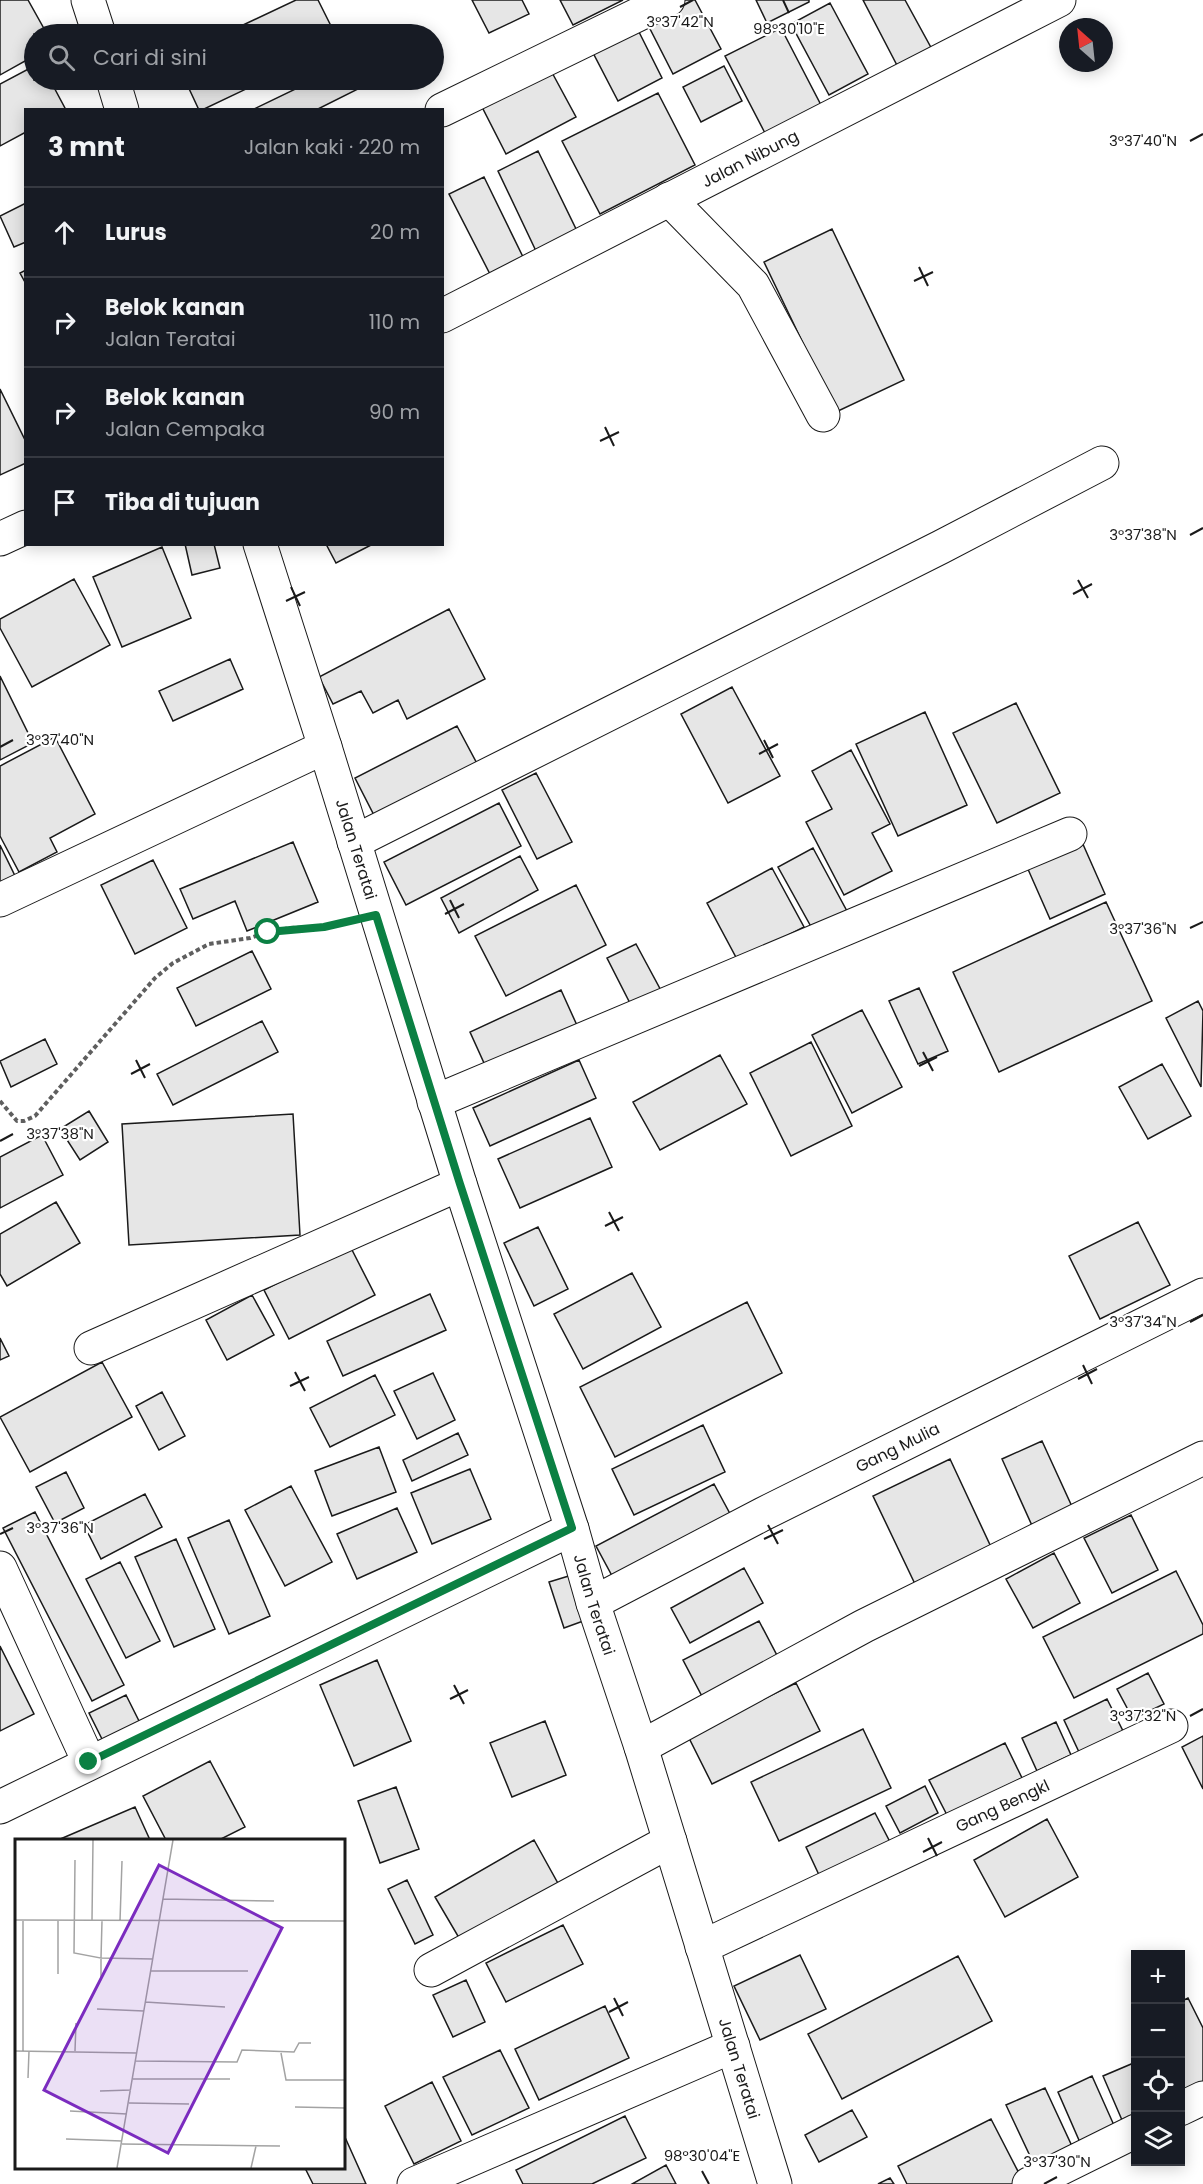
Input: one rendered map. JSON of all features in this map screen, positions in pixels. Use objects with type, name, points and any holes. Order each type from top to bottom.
[{"type":"street","points":[[88,0],[96,24]]},
{"type":"street","points":[[444,109],[668,0]]},
{"type":"street","name":"Jalan Nibung","points":[[444,315],[1059,0]]},
{"type":"street","points":[[116,90],[121,108]]},
{"type":"street","points":[[669,199],[753,285],[823,414]]},
{"type":"street","points":[[354,842],[941,547],[1102,463]]},
{"type":"street","points":[[0,539],[24,528]]},
{"type":"street","name":"Jalan Teratai","points":[[261,546],[434,1102],[572,1528],[593,1603],[670,1841],[776,2184]]},
{"type":"street","points":[[0,900],[325,747]]},
{"type":"street","points":[[434,1102],[1070,834]]},
{"type":"street","points":[[91,1348],[460,1184]]},
{"type":"street","name":"Gang Mulia","points":[[593,1603],[762,1514],[1203,1295]]},
{"type":"street","points":[[640,1747],[864,1626],[1203,1458]]},
{"type":"street","points":[[0,1808],[89,1762],[572,1528]]},
{"type":"street","points":[[0,1568],[89,1762]]},
{"type":"street","name":"Gang Bengkl","points":[[702,1947],[1171,1726]]},
{"type":"street","points":[[431,1970],[670,1841]]},
{"type":"street","points":[[414,2184],[733,2046]]},
{"type":"street","points":[[1185,2107],[1203,2098]]},
{"type":"street","points":[[1029,2184],[1131,2134]]},
{"type":"path","points":[[0,1101],[17,1121],[24,1121],[35,1116],[163,970],[209,944],[250,938],[268,932],[324,927],[376,915]]},
{"type":"building","points":[[0,0],[28,0],[41,24],[24,24],[24,62],[0,75]]},
{"type":"building","points":[[296,0],[318,0],[330,24],[245,24]]},
{"type":"building","points":[[472,0],[522,0],[529,14],[489,33]]},
{"type":"building","points":[[560,0],[623,0],[573,25]]},
{"type":"building","points":[[681,0],[695,0],[721,49],[673,74],[645,19]]},
{"type":"building","points":[[756,0],[809,0],[809,2],[767,23]]},
{"type":"building","points":[[863,0],[905,0],[934,53],[900,71]]},
{"type":"building","points":[[830,3],[868,74],[829,95],[791,24]]},
{"type":"building","points":[[635,24],[662,78],[618,101],[590,47]]},
{"type":"building","points":[[781,28],[822,107],[766,135],[725,56]]},
{"type":"building","points":[[724,66],[742,101],[701,122],[683,87]]},
{"type":"building","points":[[549,67],[576,117],[506,154],[480,103]]},
{"type":"building","points":[[24,71],[24,90],[55,90],[65,108],[24,108],[24,133],[0,146],[0,84]]},
{"type":"building","points":[[190,90],[244,90],[206,108],[198,108]]},
{"type":"building","points":[[293,90],[356,90],[320,108],[256,108]]},
{"type":"building","points":[[658,93],[695,165],[600,214],[562,141]]},
{"type":"building","points":[[538,151],[577,231],[536,251],[498,171]]},
{"type":"building","points":[[484,177],[525,261],[492,278],[449,194]]},
{"type":"building","points":[[24,204],[24,243],[14,247],[0,216]]},
{"type":"building","points":[[832,229],[904,380],[836,412],[764,262]]},
{"type":"building","points":[[0,389],[24,438],[24,464],[0,475]]},
{"type":"building","points":[[185,546],[214,546],[220,568],[192,575]]},
{"type":"building","points":[[327,546],[369,546],[336,563]]},
{"type":"building","points":[[162,547],[191,618],[122,647],[93,577]]},
{"type":"building","points":[[74,579],[110,645],[32,687],[0,628],[0,619]]},
{"type":"building","points":[[449,609],[485,679],[407,719],[398,700],[373,713],[361,691],[333,704],[319,677]]},
{"type":"building","points":[[230,659],[243,689],[173,721],[159,691]]},
{"type":"building","points":[[0,676],[33,743],[0,760]]},
{"type":"building","points":[[732,687],[780,776],[728,803],[681,714]]},
{"type":"building","points":[[1016,703],[1060,793],[997,823],[953,733]]},
{"type":"building","points":[[925,712],[967,805],[898,836],[856,744]]},
{"type":"building","points":[[457,726],[481,771],[378,823],[355,778]]},
{"type":"building","points":[[55,737],[95,814],[50,838],[57,852],[19,872],[0,836],[0,766]]},
{"type":"building","points":[[851,750],[890,824],[872,833],[892,871],[844,895],[806,822],[832,809],[812,771]]},
{"type":"building","points":[[536,773],[572,842],[537,859],[502,790]]},
{"type":"building","points":[[499,803],[521,846],[406,905],[384,862]]},
{"type":"building","points":[[293,842],[318,902],[247,931],[235,901],[193,919],[180,889]]},
{"type":"building","points":[[1082,842],[1105,894],[1050,919],[1027,867]]},
{"type":"building","points":[[0,845],[18,882],[0,891]]},
{"type":"building","points":[[813,848],[848,913],[814,932],[778,867]]},
{"type":"building","points":[[520,856],[538,890],[459,933],[441,898]]},
{"type":"building","points":[[153,860],[187,928],[135,954],[101,885]]},
{"type":"building","points":[[772,868],[804,927],[738,961],[707,903]]},
{"type":"building","points":[[576,885],[606,945],[506,996],[475,936]]},
{"type":"building","points":[[1106,902],[1152,1001],[999,1072],[953,972]]},
{"type":"building","points":[[636,944],[665,998],[635,1013],[607,958]]},
{"type":"building","points":[[252,951],[271,989],[196,1026],[177,988]]},
{"type":"building","points":[[919,988],[948,1051],[918,1064],[889,1001]]},
{"type":"building","points":[[561,990],[580,1032],[489,1074],[470,1032]]},
{"type":"building","points":[[1198,1001],[1203,1011],[1201,1087],[1166,1018]]},
{"type":"building","points":[[862,1010],[902,1087],[852,1113],[812,1035]]},
{"type":"building","points":[[262,1021],[278,1052],[173,1105],[157,1074]]},
{"type":"building","points":[[45,1039],[57,1064],[11,1087],[0,1061]]},
{"type":"building","points":[[811,1042],[852,1126],[791,1156],[750,1073]]},
{"type":"building","points":[[720,1055],[747,1104],[660,1150],[633,1102]]},
{"type":"building","points":[[579,1060],[596,1098],[490,1146],[473,1108]]},
{"type":"building","points":[[1162,1064],[1191,1116],[1148,1139],[1119,1087]]},
{"type":"building","points":[[89,1111],[108,1142],[80,1160],[60,1129]]},
{"type":"building","points":[[293,1114],[300,1235],[129,1245],[122,1124]]},
{"type":"building","points":[[590,1118],[612,1167],[520,1208],[498,1159]]},
{"type":"building","points":[[42,1135],[63,1175],[0,1208],[0,1157]]},
{"type":"building","points":[[56,1202],[80,1243],[7,1286],[0,1274],[0,1234]]},
{"type":"building","points":[[1138,1222],[1170,1285],[1100,1319],[1069,1256]]},
{"type":"building","points":[[538,1227],[568,1289],[534,1306],[504,1243]]},
{"type":"building","points":[[350,1246],[375,1295],[289,1339],[264,1290]]},
{"type":"building","points":[[632,1273],[661,1327],[583,1369],[554,1314]]},
{"type":"building","points":[[430,1294],[446,1330],[343,1376],[327,1341]]},
{"type":"building","points":[[252,1295],[274,1335],[227,1360],[206,1320]]},
{"type":"building","points":[[747,1302],[782,1373],[615,1457],[580,1387]]},
{"type":"building","points":[[0,1338],[9,1356],[0,1360]]},
{"type":"building","points":[[102,1362],[132,1417],[30,1472],[0,1417]]},
{"type":"building","points":[[433,1373],[455,1420],[417,1439],[394,1391]]},
{"type":"building","points":[[375,1375],[395,1415],[330,1447],[310,1408]]},
{"type":"building","points":[[162,1392],[185,1436],[159,1450],[136,1406]]},
{"type":"building","points":[[703,1425],[725,1472],[634,1515],[612,1469]]},
{"type":"building","points":[[458,1433],[468,1455],[412,1481],[403,1460]]},
{"type":"building","points":[[1042,1441],[1074,1511],[1034,1530],[1002,1459]]},
{"type":"building","points":[[379,1447],[396,1492],[332,1516],[315,1471]]},
{"type":"building","points":[[950,1459],[991,1547],[915,1584],[873,1496]]},
{"type":"building","points":[[470,1469],[491,1519],[432,1544],[411,1493]]},
{"type":"building","points":[[66,1472],[84,1508],[55,1523],[36,1487]]},
{"type":"building","points":[[714,1484],[735,1523],[617,1585],[596,1546]]},
{"type":"building","points":[[291,1486],[332,1562],[285,1586],[245,1510]]},
{"type":"building","points":[[145,1494],[162,1527],[101,1559],[84,1525]]},
{"type":"building","points":[[397,1508],[417,1552],[357,1579],[337,1534]]},
{"type":"building","points":[[35,1512],[124,1685],[92,1701],[3,1528]]},
{"type":"building","points":[[1131,1515],[1158,1570],[1112,1593],[1084,1538]]},
{"type":"building","points":[[229,1520],[270,1616],[229,1634],[188,1538]]},
{"type":"building","points":[[176,1539],[215,1629],[174,1647],[135,1557]]},
{"type":"building","points":[[1054,1553],[1080,1603],[1033,1628],[1006,1579]]},
{"type":"building","points":[[120,1562],[160,1641],[126,1658],[86,1579]]},
{"type":"building","points":[[744,1568],[763,1603],[690,1643],[671,1608]]},
{"type":"building","points":[[1176,1571],[1203,1625],[1203,1634],[1074,1698],[1043,1637]]},
{"type":"building","points":[[572,1575],[586,1620],[564,1628],[549,1582]]},
{"type":"building","points":[[759,1621],[781,1663],[705,1702],[683,1660]]},
{"type":"building","points":[[0,1646],[34,1714],[0,1731]]},
{"type":"building","points":[[377,1660],[411,1741],[354,1766],[320,1685]]},
{"type":"building","points":[[1148,1673],[1164,1704],[1133,1719],[1117,1689]]},
{"type":"building","points":[[796,1683],[820,1731],[712,1784],[688,1736]]},
{"type":"building","points":[[126,1695],[142,1727],[105,1745],[89,1713]]},
{"type":"building","points":[[1107,1699],[1123,1731],[1079,1752],[1064,1720]]},
{"type":"building","points":[[545,1721],[566,1775],[512,1797],[490,1743]]},
{"type":"building","points":[[1056,1722],[1071,1755],[1037,1771],[1022,1738]]},
{"type":"building","points":[[863,1729],[891,1788],[779,1841],[751,1782]]},
{"type":"building","points":[[1203,1736],[1203,1789],[1182,1747]]},
{"type":"building","points":[[1005,1743],[1022,1778],[947,1815],[929,1780]]},
{"type":"building","points":[[210,1761],[245,1827],[221,1839],[165,1839],[143,1796]]},
{"type":"building","points":[[925,1786],[938,1813],[900,1833],[886,1806]]},
{"type":"building","points":[[396,1787],[419,1849],[380,1863],[358,1801]]},
{"type":"building","points":[[135,1807],[150,1839],[60,1839]]},
{"type":"building","points":[[875,1813],[890,1842],[820,1877],[806,1847]]},
{"type":"building","points":[[1047,1819],[1078,1877],[1005,1917],[974,1860]]},
{"type":"building","points":[[534,1840],[560,1887],[462,1943],[435,1897]]},
{"type":"building","points":[[407,1880],[433,1935],[415,1944],[388,1889]]},
{"type":"building","points":[[563,1925],[583,1964],[506,2002],[486,1963]]},
{"type":"building","points":[[800,1955],[826,2009],[760,2040],[734,1986]]},
{"type":"building","points":[[958,1956],[992,2021],[842,2099],[808,2034]]},
{"type":"building","points":[[466,1980],[485,2022],[453,2037],[433,1995]]},
{"type":"building","points":[[1188,1998],[1203,2028],[1203,2086],[1185,2095],[1185,2004],[1185,2000]]},
{"type":"building","points":[[605,2006],[629,2058],[539,2100],[515,2049]]},
{"type":"building","points":[[500,2050],[529,2108],[472,2135],[443,2077]]},
{"type":"building","points":[[1131,2064],[1131,2124],[1125,2127],[1103,2076]]},
{"type":"building","points":[[1092,2076],[1117,2132],[1082,2147],[1058,2092]]},
{"type":"building","points":[[432,2082],[461,2141],[414,2164],[385,2106]]},
{"type":"building","points":[[1045,2088],[1077,2157],[1039,2175],[1006,2105]]},
{"type":"building","points":[[852,2110],[867,2137],[819,2162],[805,2135]]},
{"type":"building","points":[[625,2116],[646,2158],[592,2184],[523,2184],[516,2170]]},
{"type":"building","points":[[991,2119],[1023,2181],[1017,2184],[907,2184],[898,2166]]},
{"type":"building","points":[[345,2137],[366,2184],[313,2184],[306,2169],[345,2169]]},
{"type":"building","points":[[666,2165],[676,2184],[632,2184]]},
{"type":"building","points":[[890,2178],[894,2184],[878,2184]]},
{"type":"route","points":[[89,1762],[572,1528],[460,1184],[376,915],[324,927],[290,928],[268,932]]}]
